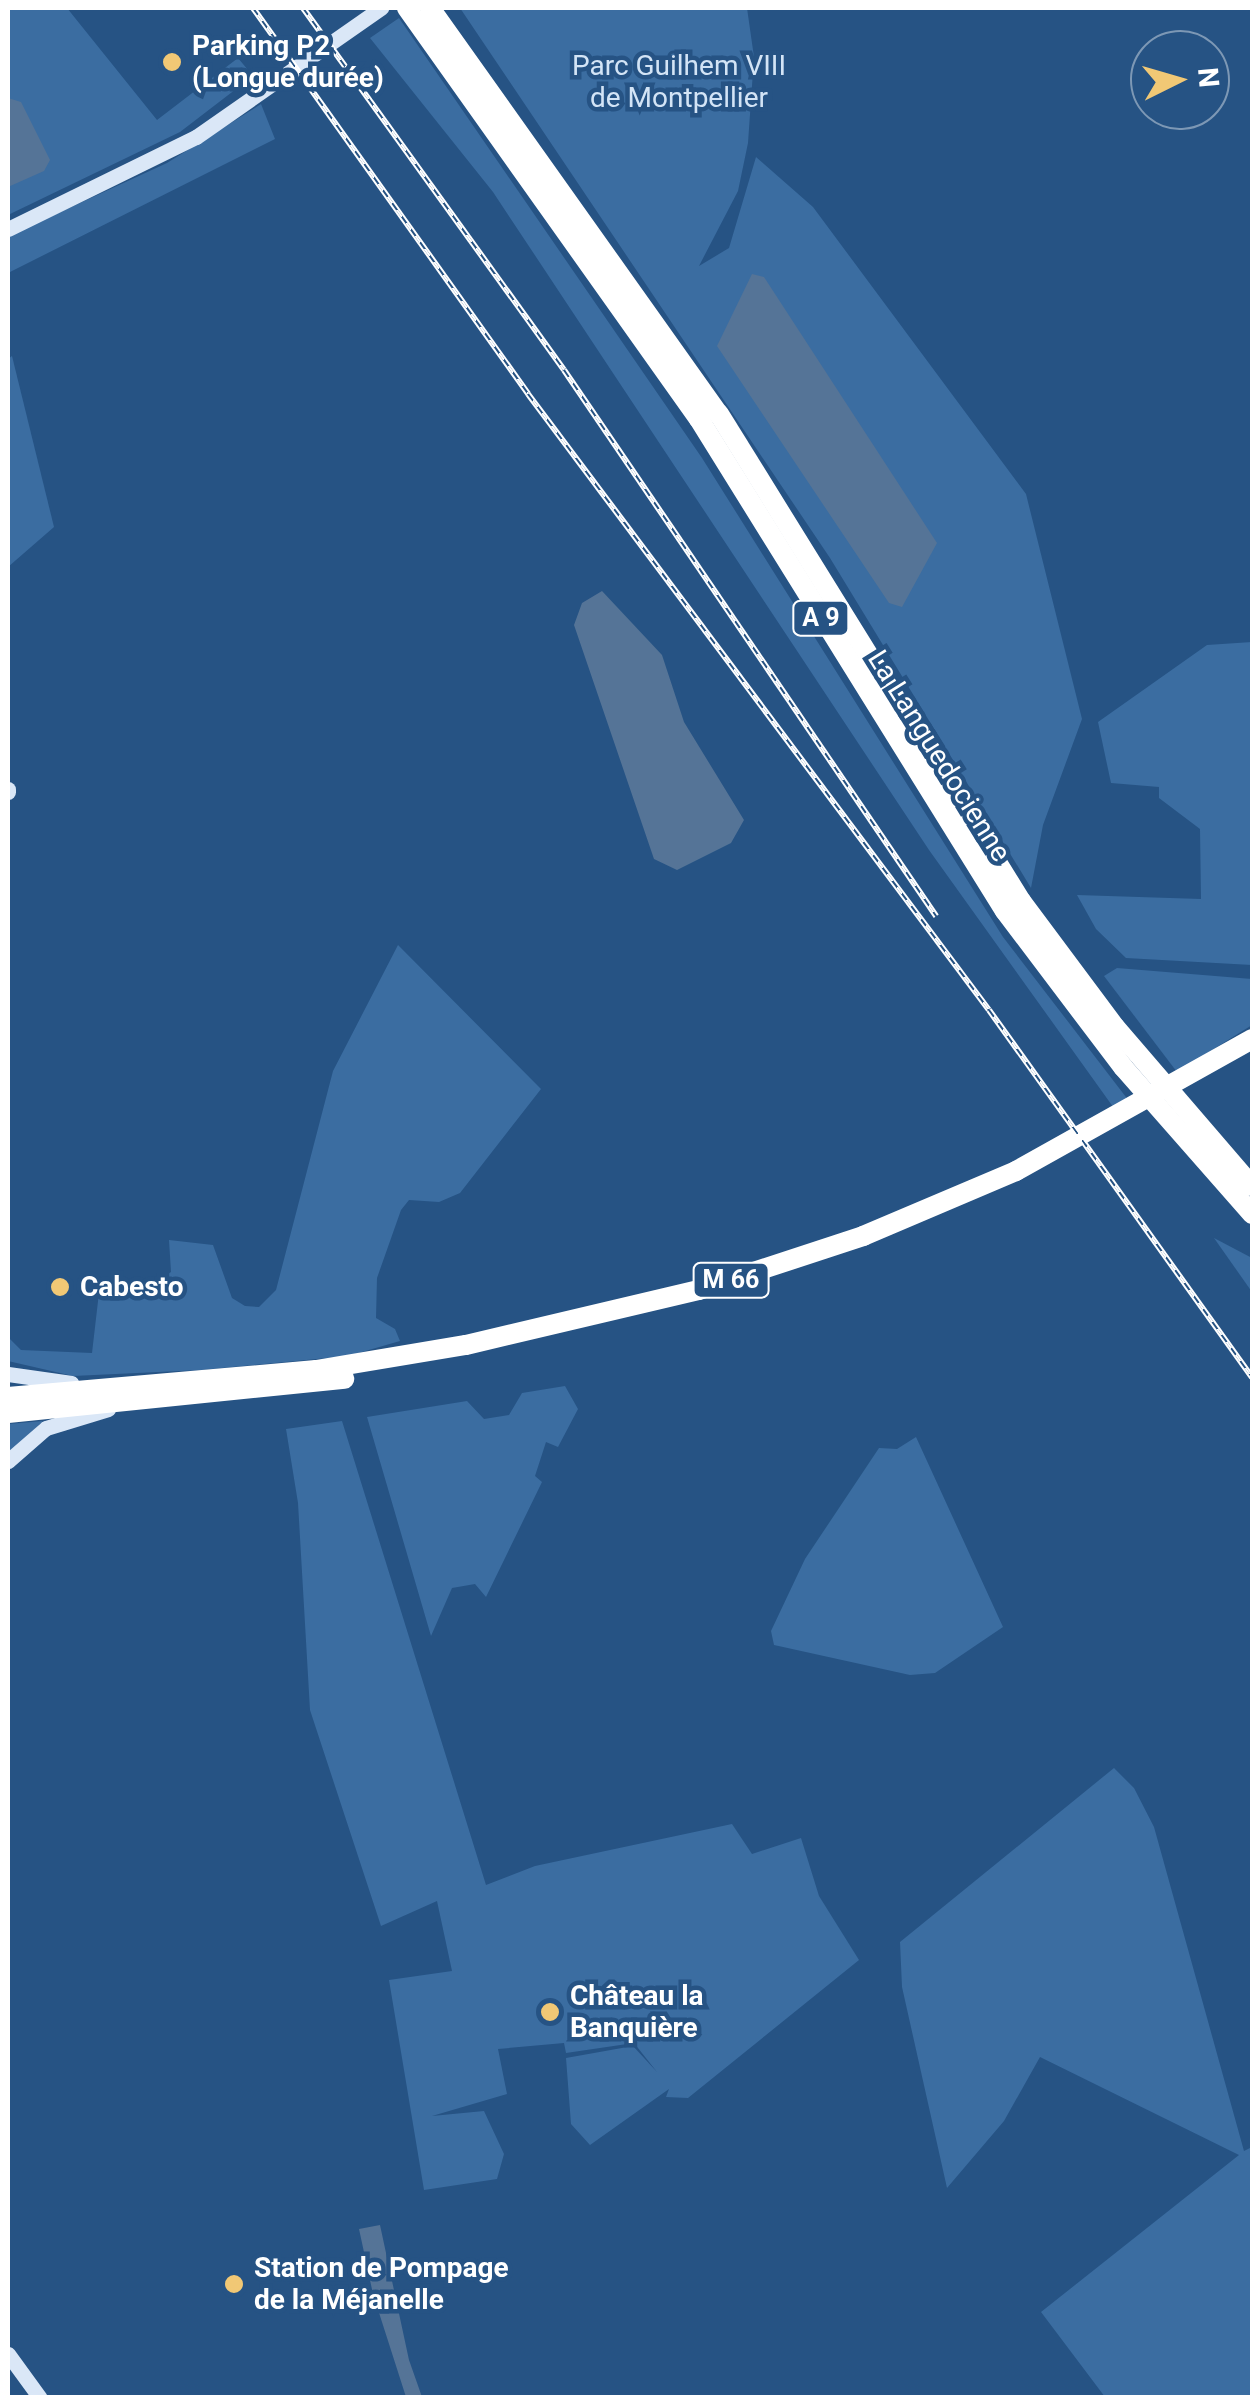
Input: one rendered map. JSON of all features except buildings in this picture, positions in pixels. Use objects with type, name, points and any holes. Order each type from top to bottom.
[{"type":"highway","name":"La Languedocienne","points":[[406,8],[699,418],[1005,911],[1132,1078],[1252,1214]]},
{"type":"highway","name":"La Languedocienne","points":[[430,8],[719,414],[1021,900],[1148,1068],[1252,1186]]},
{"type":"highway","name":"M 66","points":[[1188,1086],[1252,1039]]},
{"type":"highway","name":"M 66","points":[[8,1413],[124,1404],[394,1371],[657,1315],[869,1248],[1072,1151],[1252,1054]]},
{"type":"highway","name":"M 66","points":[[8,1397],[144,1387],[430,1351],[667,1298],[863,1236],[1072,1151]]},
{"type":"street","points":[[8,229],[157,158],[260,95],[381,8]]},
{"type":"street","name":"M 66","points":[[8,1374],[35,1383],[144,1387]]},
{"type":"street","name":"M 66","points":[[8,1460],[46,1428],[124,1404]]},
{"type":"street","points":[[8,2354],[40,2398]]},
{"type":"green space","points":[[8,8],[67,8],[157,120],[238,58],[253,76],[180,132],[8,215]]},
{"type":"green space","name":"Parc Guilhem VIII de Montpellier","points":[[460,8],[747,8],[754,57],[748,143],[738,191],[699,266],[729,248],[756,157],[813,207],[1026,494],[1082,719],[1043,825],[1031,888],[830,558]]},
{"type":"green space","points":[[399,18],[702,458],[1003,937],[1129,1101],[1116,1111],[929,850],[493,192],[370,38]]},
{"type":"green space","points":[[261,104],[275,139],[8,273],[8,236],[167,163]]},
{"type":"green space","points":[[12,356],[54,527],[8,567],[8,359]]},
{"type":"green space","points":[[1252,642],[1252,965],[1126,958],[1096,929],[1077,895],[1201,899],[1200,829],[1159,798],[1159,787],[1111,783],[1098,722],[1207,645]]},
{"type":"green space","points":[[398,945],[541,1089],[460,1193],[439,1202],[409,1200],[401,1210],[377,1278],[376,1318],[395,1329],[400,1341],[348,1356],[201,1370],[73,1376],[8,1361],[8,1337],[21,1350],[92,1353],[100,1284],[150,1286],[171,1272],[169,1240],[213,1245],[232,1298],[245,1306],[259,1307],[276,1290],[333,1071]]},
{"type":"green space","points":[[1117,968],[1252,979],[1252,1025],[1177,1072],[1104,976]]},
{"type":"green space","points":[[1214,1238],[1252,1258],[1252,1292]]},
{"type":"green space","points":[[565,1386],[578,1409],[558,1447],[546,1442],[535,1476],[542,1482],[486,1597],[475,1584],[452,1588],[431,1636],[367,1417],[467,1401],[484,1419],[509,1415],[522,1393]]},
{"type":"green space","points":[[43,1421],[8,1455],[8,1424]]},
{"type":"green space","points":[[342,1421],[486,1885],[535,1866],[732,1824],[752,1854],[801,1838],[819,1896],[859,1960],[688,2098],[666,2097],[669,2089],[590,2145],[571,2124],[566,2058],[633,2046],[657,2072],[634,2043],[566,2053],[564,2043],[498,2049],[507,2094],[432,2116],[484,2111],[504,2154],[497,2179],[424,2190],[389,1980],[452,1971],[437,1901],[381,1926],[310,1710],[298,1503],[286,1429]]},
{"type":"green space","points":[[916,1437],[1003,1627],[935,1673],[910,1675],[774,1645],[771,1631],[805,1559],[879,1448],[897,1449]]},
{"type":"green space","points":[[1114,1768],[1134,1788],[1154,1827],[1244,2151],[1252,2147],[1252,2397],[1105,2397],[1041,2312],[1239,2155],[1040,2057],[1004,2121],[947,2188],[902,1987],[900,1942]]},
{"type":"shaded area","points":[[8,98],[21,102],[50,160],[44,171],[8,187]]},
{"type":"shaded area","points":[[752,274],[764,277],[937,543],[902,607],[889,603],[717,346]]},
{"type":"shaded area","points":[[602,591],[662,655],[684,722],[744,820],[731,843],[677,870],[654,859],[574,625],[582,603]]},
{"type":"shaded area","points":[[380,2225],[409,2360],[422,2397],[406,2397],[373,2294],[359,2229]]},
{"type":"railway","points":[[253,8],[528,394],[989,1010],[1252,1377]]},
{"type":"railway","points":[[303,8],[564,370],[936,916]]},
{"type":"place","name":"Parking P2 (Longue durée)","points":[[172,62]]},
{"type":"place","name":"Cabesto","points":[[60,1287]]},
{"type":"place","name":"Château la Banquière","points":[[550,2012]]},
{"type":"place","name":"Station de Pompage de la Méjanelle","points":[[234,2284]]}]
